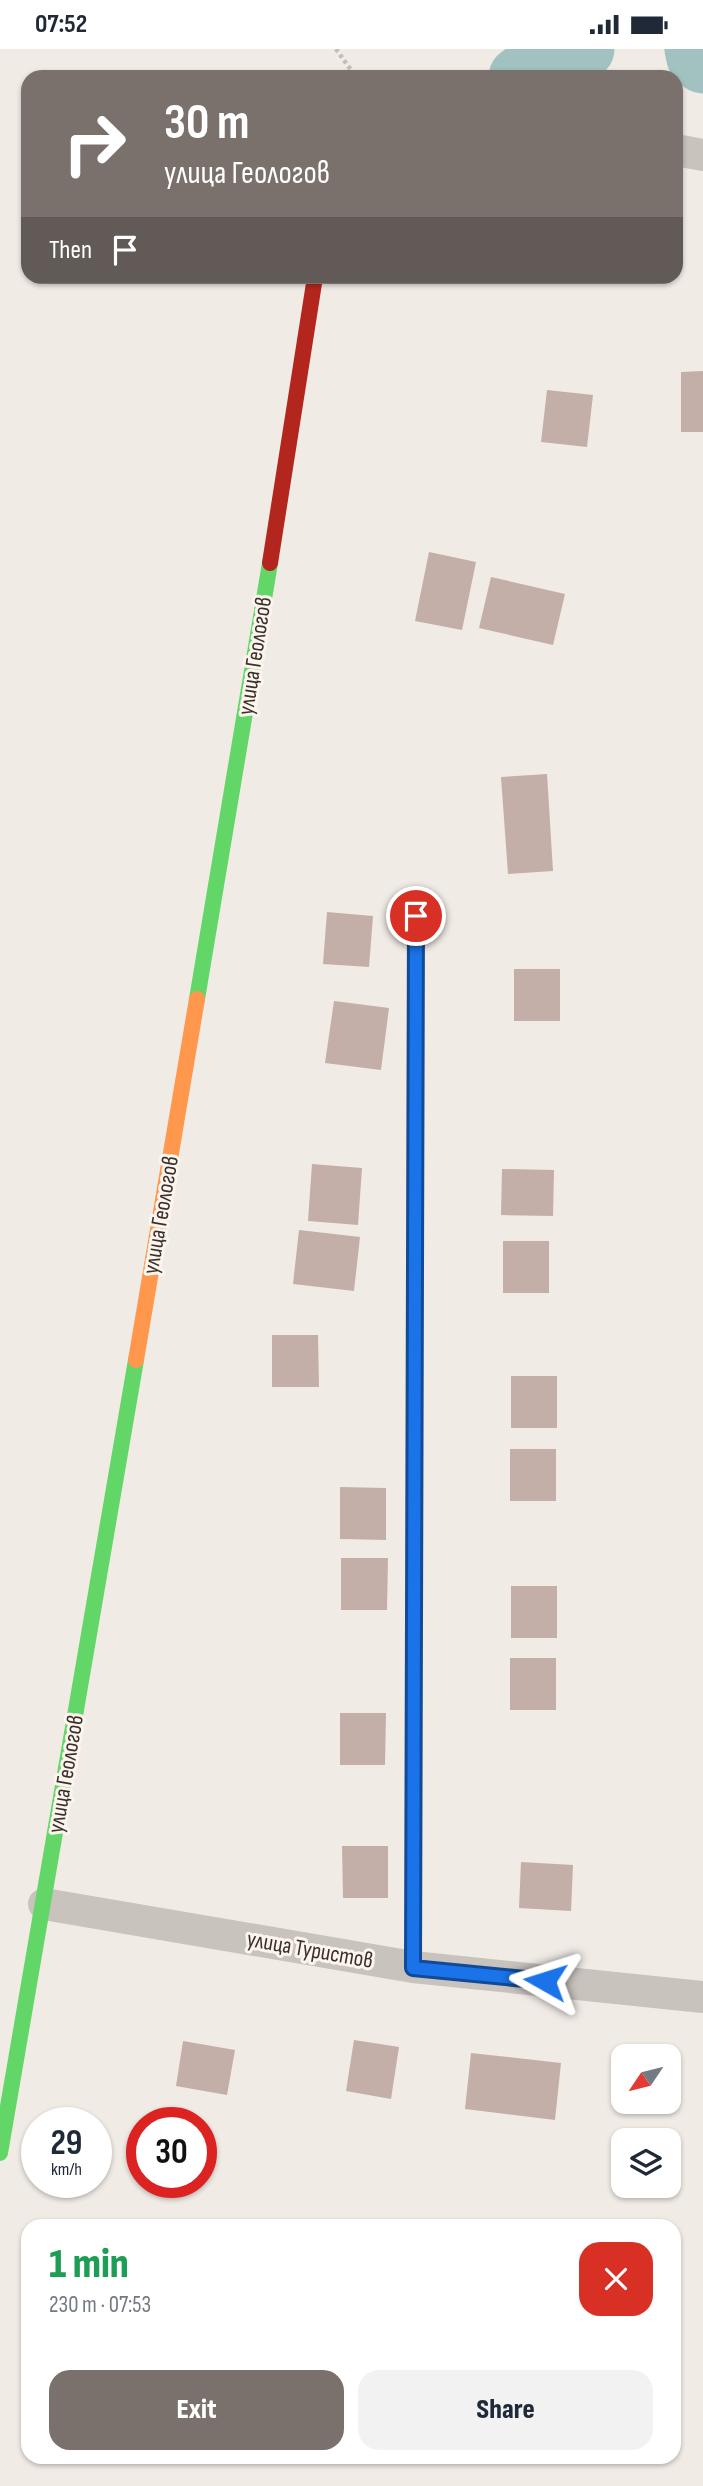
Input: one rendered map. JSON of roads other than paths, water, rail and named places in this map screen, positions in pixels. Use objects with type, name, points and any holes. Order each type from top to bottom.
[{"type":"street","points":[[683,151],[703,155]]},
{"type":"street","name":"улица Геологов","points":[[0,2153],[237,769],[314,284]]},
{"type":"street","points":[[413,1968],[416,916]]},
{"type":"street","name":"улица Туристов","points":[[44,1904],[413,1968],[703,1997]]},
{"type":"waterway","points":[[530,70],[584,49]]},
{"type":"waterway","points":[[695,49],[697,58],[703,63]]}]
